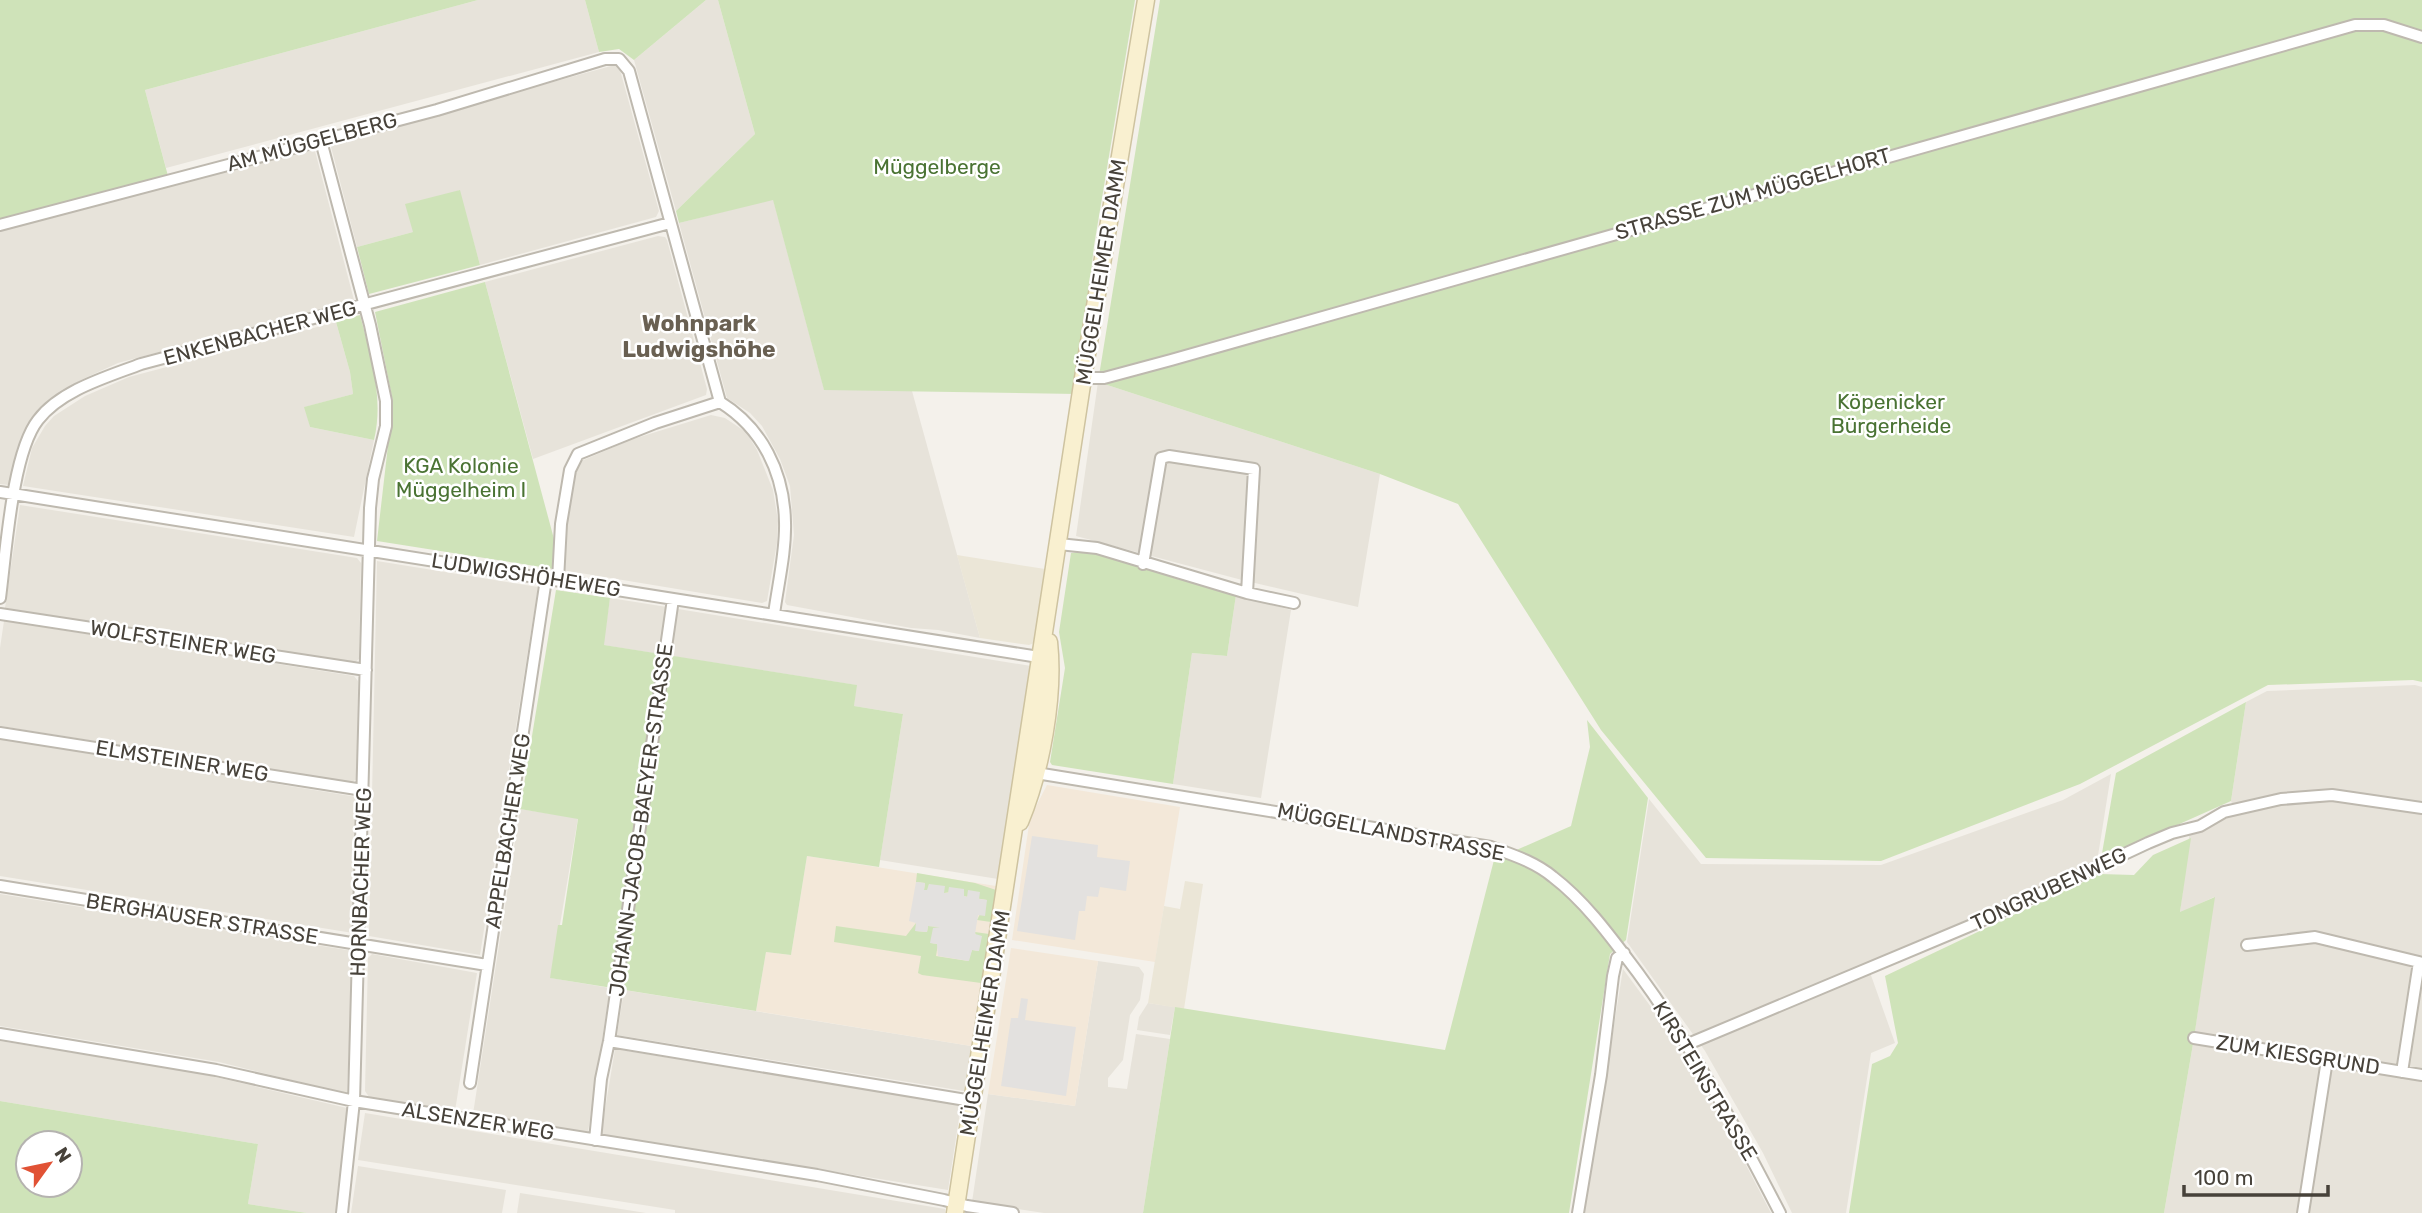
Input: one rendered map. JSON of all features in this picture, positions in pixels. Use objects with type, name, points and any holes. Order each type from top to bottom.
[{"type":"main road","name":"MÜGGELHEIMER DAMM","points":[[956,1208],[1015,834],[1030,772],[1046,659],[1047,622],[1083,378],[1146,0]]},
{"type":"street","name":"STRASSE ZUM MÜGGELHORT","points":[[1083,378],[1104,379],[2355,25],[2384,25],[2422,37]]},
{"type":"street","name":"AM MÜGGELBERG","points":[[0,225],[437,110],[605,59],[616,58],[622,61],[629,71],[670,223]]},
{"type":"street","name":"HORNBACHER WEG","points":[[321,141],[365,305],[387,415],[371,494],[354,1101],[342,1213]]},
{"type":"street","name":"ENKENBACHER WEG","points":[[0,598],[18,470],[26,442],[38,420],[51,407],[88,385],[141,364],[670,223]]},
{"type":"street","points":[[670,223],[720,402],[748,422],[758,434],[778,480],[785,537],[774,614]]},
{"type":"street","name":"APPELBACHER WEG","points":[[470,1083],[487,965],[570,470],[578,454],[655,422],[720,402]]},
{"type":"street","points":[[1143,564],[1161,458],[1169,456],[1254,468],[1247,593]]},
{"type":"street","name":"LUDWIGSHÖHEWEG","points":[[0,492],[1046,659]]},
{"type":"street","points":[[1059,544],[1097,548],[1143,564],[1294,603]]},
{"type":"street","name":"JOHANN-JACOB-BAEYER-STRASSE","points":[[595,1140],[601,1079],[609,1041],[673,598]]},
{"type":"street","name":"WOLFSTEINER WEG","points":[[0,614],[366,670]]},
{"type":"street","name":"ELMSTEINER WEG","points":[[0,733],[363,790]]},
{"type":"street","name":"MÜGGELLANDSTRASSE","points":[[1030,772],[1491,847],[1530,862],[1553,877],[1576,897],[1623,953]]},
{"type":"street","name":"TONGRUBENWEG","points":[[1688,1044],[1979,922],[2148,843],[2200,826],[2224,812],[2281,799],[2332,796],[2422,808]]},
{"type":"street","name":"BERGHAUSER STRASSE","points":[[0,886],[487,965]]},
{"type":"street","name":"ZUM KIESGRUND","points":[[2246,945],[2315,937],[2419,962],[2402,1072]]},
{"type":"street","points":[[1577,1213],[1601,1074],[1613,976],[1617,958],[1623,953]]},
{"type":"street","name":"KIRSTEINSTRASSE","points":[[1623,953],[1688,1044],[1780,1213]]},
{"type":"street","name":"ALSENZER WEG","points":[[0,1034],[216,1070],[354,1101],[817,1175],[956,1208],[1013,1213]]},
{"type":"street","name":"ZUM KIESGRUND","points":[[2194,1038],[2422,1075]]},
{"type":"street","points":[[609,1041],[972,1101]]},
{"type":"street","points":[[2303,1213],[2327,1060]]},
{"type":"shaded area","points":[[478,0],[585,0],[599,52],[166,168],[145,90]]},
{"type":"shaded area","points":[[706,0],[718,0],[755,134],[676,211],[634,60]]},
{"type":"shaded area","points":[[617,66],[620,70],[659,211],[656,217],[480,265],[459,190],[413,232],[357,247],[330,143]]},
{"type":"shaded area","points":[[314,147],[354,300],[118,363],[83,379],[60,391],[38,413],[17,448],[9,485],[0,484],[0,231]]},
{"type":"shaded area","points":[[773,199],[824,389],[912,391],[980,638],[911,628],[787,605],[785,602],[794,535],[790,486],[780,459],[762,426],[750,413],[727,398],[679,223]]},
{"type":"shaded area","points":[[658,236],[667,240],[707,389],[706,395],[533,459],[485,282]]},
{"type":"shaded area","points":[[336,322],[350,372],[353,394],[305,407],[310,427],[374,440],[354,537],[23,486],[32,448],[45,426],[54,416],[85,396],[129,377]]},
{"type":"shaded area","points":[[1098,382],[1380,474],[1358,607],[1242,580],[1076,536]]},
{"type":"shaded area","points":[[711,415],[725,418],[746,432],[757,450],[773,490],[778,521],[777,543],[767,601],[762,603],[562,570],[560,561],[575,469],[579,462],[630,440]]},
{"type":"shaded area","points":[[20,505],[357,558],[361,563],[359,659],[354,663],[5,608]]},
{"type":"shaded area","points":[[957,555],[1045,569],[1034,643],[1029,645],[980,638]]},
{"type":"shaded area","points":[[377,561],[538,587],[480,955],[369,936]]},
{"type":"shaded area","points":[[1236,595],[1291,610],[1261,798],[1173,784],[1192,653],[1227,656]]},
{"type":"shaded area","points":[[610,598],[667,607],[660,654],[603,645]]},
{"type":"shaded area","points":[[678,609],[1031,666],[998,879],[880,860],[903,714],[854,706],[856,685],[671,656]]},
{"type":"shaded area","points":[[4,621],[354,676],[358,681],[357,779],[352,782],[0,726],[0,648]]},
{"type":"shaded area","points":[[2415,685],[2422,687],[2422,1213],[2164,1213],[2194,1038],[2214,897],[2180,913],[2190,829],[2234,809],[2231,801],[2246,702],[2267,691]]},
{"type":"shaded area","points":[[0,739],[357,797],[353,933],[0,876]]},
{"type":"shaded area","points":[[2111,774],[2097,862],[1867,964],[1895,1043],[1871,1053],[1846,1213],[1792,1213],[1763,1153],[1705,1051],[1627,942],[1649,799],[1701,864],[1881,865],[2063,800]]},
{"type":"shaded area","points":[[1047,785],[1180,807],[1155,962],[1012,940],[1030,818]]},
{"type":"shaded area","points":[[520,809],[578,818],[551,978],[610,988],[588,1132],[473,1114]]},
{"type":"shaded area","points":[[1032,836],[1098,845],[1097,857],[1130,861],[1126,891],[1100,887],[1098,897],[1087,896],[1085,911],[1079,911],[1075,940],[1017,931]]},
{"type":"shaded area","points":[[807,856],[996,886],[971,1046],[756,1011],[766,952],[791,955]]},
{"type":"shaded area","points":[[1185,881],[1203,884],[1184,1009],[1148,1003],[1164,906],[1180,909]]},
{"type":"shaded area","points":[[916,882],[925,883],[924,890],[927,890],[929,884],[945,886],[944,893],[948,893],[949,887],[964,889],[964,896],[967,897],[968,890],[980,892],[979,899],[987,900],[985,916],[978,915],[975,934],[982,936],[979,951],[972,950],[969,961],[938,956],[937,944],[930,943],[933,928],[940,927],[928,926],[927,932],[915,931],[916,923],[909,921]]},
{"type":"shaded area","points":[[0,894],[353,951],[347,1094],[219,1062],[0,1026]]},
{"type":"shaded area","points":[[1011,948],[1098,961],[1075,1106],[988,1094]]},
{"type":"shaded area","points":[[372,954],[477,973],[455,1111],[369,1097],[365,1091],[368,958]]},
{"type":"shaded area","points":[[1098,961],[1139,967],[1144,974],[1140,1000],[1130,1015],[1123,1060],[1108,1078],[1108,1087],[1127,1089],[1136,1034],[1170,1039],[1143,1213],[1044,1213],[972,1202],[988,1094],[1075,1106]]},
{"type":"shaded area","points":[[1623,969],[1651,1007],[1721,1117],[1771,1213],[1584,1213]]},
{"type":"shaded area","points":[[624,990],[971,1046],[964,1091],[617,1035]]},
{"type":"shaded area","points":[[1021,998],[1028,999],[1025,1020],[1076,1027],[1066,1096],[1001,1086],[1011,1018],[1018,1018]]},
{"type":"shaded area","points":[[1148,1003],[1175,1007],[1170,1035],[1137,1030],[1139,1017]]},
{"type":"shaded area","points":[[0,1041],[198,1073],[347,1108],[336,1213],[307,1213],[248,1204],[258,1144],[0,1101]]},
{"type":"shaded area","points":[[615,1049],[961,1105],[948,1190],[601,1134]]},
{"type":"shaded area","points":[[365,1113],[945,1209],[945,1213],[675,1213],[675,1210],[358,1160]]},
{"type":"shaded area","points":[[358,1166],[506,1190],[502,1213],[351,1213]]},
{"type":"shaded area","points":[[520,1193],[646,1213],[517,1213]]},
{"type":"green space","points":[[0,0],[478,0],[145,90],[168,176],[0,221]]},
{"type":"green space","points":[[585,0],[706,0],[634,60],[619,49],[599,52]]},
{"type":"green space","name":"Müggelberge","points":[[718,0],[1135,0],[1094,246],[1077,394],[824,390],[773,200],[679,223],[676,211],[755,134]]},
{"type":"green space","name":"Köpenicker Bürgerheide","points":[[1160,0],[2422,0],[2422,682],[2413,680],[2268,685],[2080,784],[1881,861],[1706,858],[1601,730],[1458,504],[1380,474],[1098,382]]},
{"type":"green space","points":[[460,190],[480,265],[369,294],[357,247],[413,232],[405,204]]},
{"type":"green space","name":"KGA Kolonie Müggelheim I","points":[[485,282],[554,539],[554,569],[377,541],[393,402],[375,312]]},
{"type":"green space","name":"KGA Kolonie Müggelheim I","points":[[360,315],[377,393],[374,440],[310,427],[304,407],[353,394],[350,372],[336,322]]},
{"type":"green space","points":[[1100,552],[1174,578],[1236,595],[1227,656],[1192,653],[1173,784],[1052,765],[1050,762],[1065,668],[1059,632],[1071,553]]},
{"type":"green space","points":[[556,590],[610,598],[604,645],[857,685],[854,706],[903,714],[879,867],[807,856],[791,955],[766,952],[756,1011],[550,978],[558,925],[562,925],[578,819],[520,809]]},
{"type":"green space","points":[[2246,702],[2231,801],[2101,859],[2116,773]]},
{"type":"green space","points":[[1587,720],[1648,798],[1626,940],[1610,954],[1569,1213],[1143,1213],[1175,1007],[1445,1050],[1494,860],[1571,826],[1590,747]]},
{"type":"green space","points":[[2191,838],[2180,912],[2215,897],[2164,1213],[1849,1213],[1872,1064],[1890,1056],[1898,1043],[1885,976],[2100,874],[2134,875],[2153,855]]},
{"type":"green space","points":[[917,873],[975,883],[996,890],[991,922],[977,920],[987,900],[963,896],[964,890],[944,893],[929,884],[928,891],[924,890],[925,883],[916,882]]},
{"type":"green space","points":[[916,923],[916,931],[927,932],[928,926],[940,927],[931,943],[938,944],[936,956],[968,961],[972,950],[979,951],[975,932],[989,934],[981,983],[922,975],[918,973],[921,956],[834,942],[836,926],[906,936]]},
{"type":"green space","points":[[0,1101],[258,1144],[248,1204],[307,1213],[0,1213]]},
{"type":"district","name":"Wohnpark Ludwigshöhe","points":[[699,336]]}]
